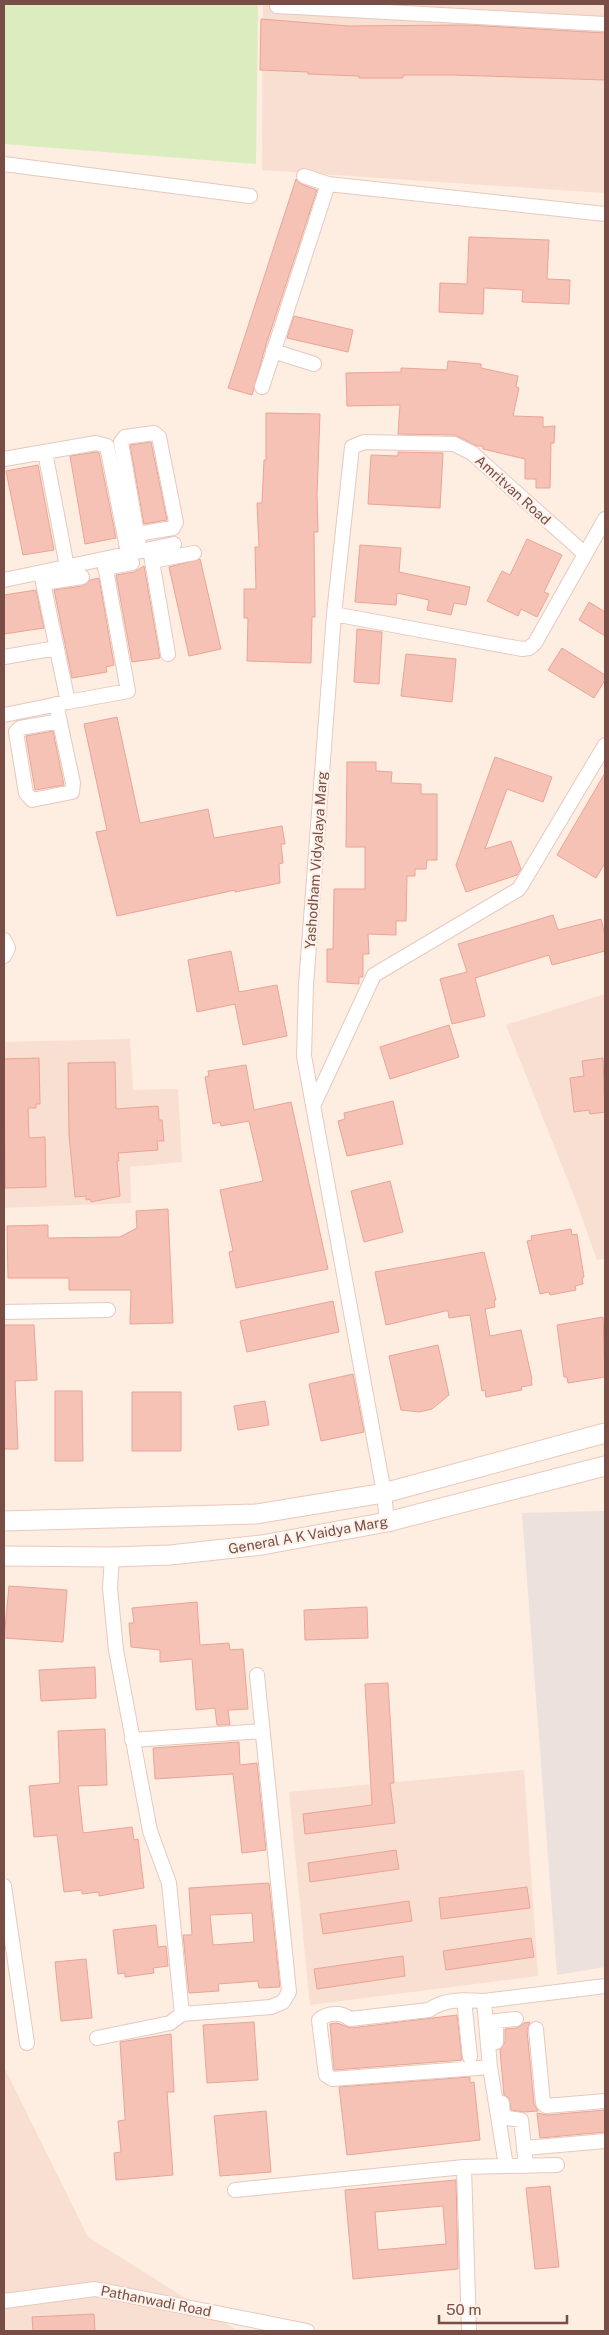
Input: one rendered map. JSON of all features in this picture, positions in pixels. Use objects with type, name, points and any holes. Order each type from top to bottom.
[{"type":"main road","name":"General A K Vaidya Marg","points":[[4,1521],[256,1514],[384,1493],[605,1434]]},
{"type":"main road","name":"General A K Vaidya Marg","points":[[4,1556],[112,1557],[170,1555],[262,1545],[387,1522],[605,1466]]},
{"type":"street","points":[[277,6],[605,24]]},
{"type":"street","points":[[4,164],[250,196]]},
{"type":"street","points":[[304,176],[328,184],[605,214]]},
{"type":"street","points":[[262,388],[328,184]]},
{"type":"street","points":[[273,351],[314,364]]},
{"type":"street","points":[[137,534],[173,528],[176,522],[159,437],[154,433],[125,437],[121,442],[140,555]]},
{"type":"street","name":"Amritvan Road","points":[[334,614],[350,453],[352,447],[364,442],[454,444],[464,448],[472,453],[584,554]]},
{"type":"street","points":[[4,459],[96,443],[107,446],[168,654]]},
{"type":"street","points":[[44,452],[67,567]]},
{"type":"street","points":[[334,614],[522,649],[530,648],[535,643],[605,519]]},
{"type":"street","points":[[42,578],[67,567],[104,564],[174,544]]},
{"type":"street","points":[[140,555],[194,553]]},
{"type":"street","points":[[4,715],[128,691],[104,564]]},
{"type":"street","points":[[4,578],[82,577]]},
{"type":"street","points":[[42,578],[57,648],[62,703],[60,721],[73,783],[72,792],[32,800],[26,793],[16,732],[20,728],[60,721]]},
{"type":"street","name":"Yashodham Vidyalaya Marg","points":[[334,614],[306,985],[304,1056],[384,1493],[387,1522]]},
{"type":"street","points":[[4,657],[57,648]]},
{"type":"street","points":[[313,1106],[374,975],[519,889],[605,745]]},
{"type":"street","points":[[4,940],[8,948],[4,956]]},
{"type":"street","points":[[4,1312],[108,1310]]},
{"type":"street","points":[[112,1557],[110,1588],[114,1636],[150,1831],[169,1883],[182,2014]]},
{"type":"street","points":[[97,2038],[170,2023],[182,2014],[271,2007],[283,2002],[289,1992],[257,1675]]},
{"type":"street","points":[[132,1740],[263,1731]]},
{"type":"street","points":[[4,1886],[27,2043]]},
{"type":"street","points":[[490,2068],[332,2079],[326,2075],[319,2020],[324,2015],[344,2014],[350,2019],[429,2010],[440,2002],[464,2000],[484,2002],[605,1986]]},
{"type":"street","points":[[464,2000],[470,2057]]},
{"type":"street","points":[[484,2002],[490,2068],[506,2166]]},
{"type":"street","points":[[516,2019],[496,2021],[495,2027],[503,2114],[507,2118],[521,2120],[526,2166]]},
{"type":"street","points":[[536,2029],[543,2103],[546,2106],[605,2101]]},
{"type":"street","points":[[525,2148],[605,2141]]},
{"type":"street","points":[[235,2190],[464,2167],[557,2165]]},
{"type":"street","points":[[464,2167],[469,2331]]},
{"type":"street","name":"Pathanwadi Road","points":[[4,2301],[95,2289],[307,2331]]},
{"type":"shaded area","points":[[263,4],[605,4],[605,193],[262,170]]},
{"type":"shaded area","points":[[605,994],[605,1259],[597,1260],[576,1201],[506,1025]]},
{"type":"shaded area","points":[[130,1039],[133,1090],[178,1089],[182,1162],[130,1167],[131,1203],[4,1208],[4,1042]]},
{"type":"shaded area","points":[[605,1511],[605,1967],[557,1975],[522,1513]]},
{"type":"shaded area","points":[[524,1770],[538,1976],[310,2005],[289,1792]]},
{"type":"shaded area","points":[[4,2067],[88,2237],[238,2331],[4,2331]]},
{"type":"green space","points":[[4,4],[258,4],[256,164],[4,144]]},
{"type":"building","points":[[261,19],[348,26],[468,25],[605,33],[605,80],[454,75],[403,75],[403,78],[359,78],[359,76],[260,70]]},
{"type":"building","points":[[296,179],[301,184],[317,190],[265,348],[252,395],[228,388]]},
{"type":"building","points":[[469,237],[549,240],[547,279],[570,280],[569,304],[522,302],[523,290],[484,288],[483,314],[439,312],[440,283],[467,284]]},
{"type":"building","points":[[294,316],[353,330],[348,352],[287,338]]},
{"type":"building","points":[[448,361],[481,364],[481,368],[518,376],[516,387],[519,388],[513,416],[543,417],[543,427],[555,426],[554,443],[551,443],[550,488],[536,488],[536,479],[525,479],[525,459],[483,449],[483,446],[477,446],[455,435],[398,434],[400,405],[347,406],[346,373],[401,372],[401,368],[447,370]]},
{"type":"building","points":[[266,413],[320,414],[317,494],[318,532],[314,532],[315,617],[312,617],[311,663],[247,661],[248,618],[244,618],[244,589],[256,589],[255,547],[259,547],[257,503],[262,503],[264,460],[266,460]]},
{"type":"building","points":[[151,442],[167,520],[144,524],[130,445]]},
{"type":"building","points":[[398,452],[443,453],[440,508],[368,504],[371,455],[398,456]]},
{"type":"building","points":[[99,453],[116,538],[85,544],[70,456]]},
{"type":"building","points":[[38,465],[54,550],[23,555],[6,471]]},
{"type":"building","points":[[527,539],[562,555],[544,592],[549,594],[537,617],[521,609],[518,616],[487,601],[502,571],[510,575]]},
{"type":"building","points":[[360,545],[401,548],[399,572],[470,587],[466,605],[454,603],[451,615],[427,610],[429,600],[397,593],[396,605],[355,602]]},
{"type":"building","points":[[200,559],[221,649],[189,656],[169,567]]},
{"type":"building","points":[[144,566],[160,658],[132,662],[116,575],[134,572]]},
{"type":"building","points":[[99,578],[114,665],[106,667],[107,672],[72,678],[54,590],[83,586],[90,580]]},
{"type":"building","points":[[36,590],[44,628],[4,634],[4,595]]},
{"type":"building","points":[[589,602],[605,612],[605,636],[579,620]]},
{"type":"building","points":[[357,629],[382,632],[379,684],[354,682]]},
{"type":"building","points":[[562,648],[605,675],[605,680],[594,698],[548,670]]},
{"type":"building","points":[[406,654],[456,659],[452,702],[401,696]]},
{"type":"building","points":[[117,717],[140,823],[208,809],[214,838],[282,826],[285,844],[281,844],[283,863],[279,864],[280,883],[235,892],[235,890],[117,916],[96,832],[107,830],[84,724]]},
{"type":"building","points":[[53,731],[64,785],[35,790],[26,736]]},
{"type":"building","points":[[495,757],[552,777],[543,802],[507,789],[485,849],[511,841],[521,869],[517,875],[466,892],[456,865]]},
{"type":"building","points":[[347,762],[376,762],[376,771],[392,772],[391,783],[421,784],[421,794],[437,794],[437,860],[427,860],[426,869],[415,869],[415,876],[407,876],[406,921],[396,921],[396,935],[368,934],[369,954],[363,954],[363,977],[359,977],[359,984],[327,982],[327,949],[333,949],[334,889],[365,889],[365,847],[346,847]]},
{"type":"building","points":[[605,773],[605,863],[596,878],[557,855]]},
{"type":"building","points":[[553,915],[558,930],[601,919],[605,935],[605,951],[552,965],[549,955],[475,978],[485,1016],[452,1024],[440,979],[467,972],[458,944]]},
{"type":"building","points":[[231,951],[239,992],[277,985],[287,1036],[243,1045],[235,1004],[197,1012],[188,960]]},
{"type":"building","points":[[449,1025],[459,1057],[390,1079],[380,1047]]},
{"type":"building","points":[[39,1058],[40,1104],[36,1104],[36,1108],[28,1108],[29,1138],[45,1137],[46,1187],[5,1188],[4,1059]]},
{"type":"building","points":[[603,1058],[605,1112],[590,1114],[589,1110],[574,1112],[570,1078],[584,1076],[582,1061]]},
{"type":"building","points":[[115,1062],[116,1109],[158,1106],[159,1120],[162,1120],[164,1141],[157,1141],[158,1150],[118,1153],[120,1196],[91,1202],[90,1199],[86,1200],[86,1196],[75,1197],[69,1135],[68,1063]]},
{"type":"building","points":[[246,1065],[254,1110],[291,1102],[328,1269],[236,1288],[229,1252],[233,1251],[220,1190],[263,1181],[249,1121],[221,1126],[220,1122],[213,1124],[205,1077],[209,1076],[208,1071]]},
{"type":"building","points":[[393,1101],[403,1144],[347,1156],[338,1121],[345,1119],[344,1113]]},
{"type":"building","points":[[390,1181],[403,1232],[364,1242],[351,1191]]},
{"type":"building","points":[[168,1209],[173,1323],[130,1324],[131,1290],[69,1290],[69,1278],[8,1278],[7,1226],[48,1225],[48,1238],[120,1237],[137,1228],[136,1211]]},
{"type":"building","points":[[571,1229],[572,1235],[577,1234],[584,1277],[582,1278],[583,1284],[575,1286],[576,1290],[550,1295],[549,1292],[540,1294],[527,1241],[532,1240],[531,1236]]},
{"type":"building","points":[[484,1252],[496,1300],[494,1300],[495,1307],[485,1309],[490,1336],[521,1330],[532,1379],[532,1385],[521,1387],[522,1390],[486,1397],[485,1390],[482,1391],[470,1315],[449,1318],[448,1311],[445,1311],[386,1325],[375,1272]]},
{"type":"building","points":[[333,1301],[339,1332],[247,1352],[240,1321]]},
{"type":"building","points":[[603,1317],[605,1377],[568,1383],[567,1377],[564,1377],[557,1325]]},
{"type":"building","points":[[4,1325],[34,1325],[37,1380],[15,1381],[18,1449],[4,1449]]},
{"type":"building","points":[[438,1345],[449,1395],[432,1409],[419,1412],[401,1410],[389,1356]]},
{"type":"building","points":[[353,1374],[364,1432],[321,1441],[309,1384]]},
{"type":"building","points":[[55,1391],[82,1391],[83,1461],[55,1461]]},
{"type":"building","points":[[132,1392],[181,1392],[181,1451],[132,1451]]},
{"type":"building","points":[[265,1401],[269,1425],[238,1430],[234,1406]]},
{"type":"building","points":[[9,1586],[67,1590],[63,1642],[4,1638]]},
{"type":"building","points":[[197,1602],[200,1645],[229,1643],[230,1650],[243,1649],[248,1709],[228,1710],[230,1725],[217,1725],[215,1708],[196,1710],[192,1659],[160,1662],[160,1650],[131,1647],[129,1623],[134,1623],[132,1608]]},
{"type":"building","points":[[367,1607],[368,1638],[305,1640],[304,1610]]},
{"type":"building","points":[[95,1667],[96,1698],[41,1701],[39,1670]]},
{"type":"building","points":[[388,1683],[394,1783],[390,1783],[395,1823],[305,1834],[303,1814],[372,1805],[365,1684]]},
{"type":"building","points":[[105,1729],[107,1785],[78,1786],[83,1833],[132,1827],[134,1840],[138,1839],[144,1888],[99,1896],[99,1892],[82,1894],[82,1890],[64,1892],[57,1835],[34,1837],[29,1786],[60,1783],[58,1731]]},
{"type":"building","points":[[239,1742],[240,1765],[257,1763],[266,1850],[242,1853],[233,1774],[155,1779],[153,1748]]},
{"type":"building","points":[[396,1850],[399,1869],[310,1882],[308,1863]]},
{"type":"building","points":[[269,1883],[280,1987],[259,1988],[258,1981],[218,1984],[219,1991],[189,1993],[183,1935],[192,1935],[189,1888]],"holes":[[[252,1913],[254,1942],[213,1945],[210,1915]]]},
{"type":"building","points":[[527,1887],[530,1908],[441,1919],[439,1898]]},
{"type":"building","points":[[409,1901],[412,1921],[323,1934],[320,1914]]},
{"type":"building","points":[[156,1925],[158,1947],[166,1946],[168,1966],[153,1968],[154,1973],[125,1977],[125,1973],[118,1974],[113,1930]]},
{"type":"building","points":[[531,1938],[534,1957],[446,1970],[443,1951]]},
{"type":"building","points":[[403,1956],[405,1976],[317,1989],[314,1969]]},
{"type":"building","points":[[86,1959],[92,2018],[61,2021],[55,1962]]},
{"type":"building","points":[[457,2015],[462,2060],[334,2070],[330,2024],[337,2023],[351,2028]]},
{"type":"building","points":[[254,2022],[258,2080],[207,2083],[203,2025]]},
{"type":"building","points":[[530,2022],[527,2030],[534,2104],[538,2111],[524,2112],[511,2110],[509,2098],[504,2095],[500,2050],[505,2042],[505,2029],[517,2028],[524,2023]]},
{"type":"building","points":[[171,2034],[174,2092],[167,2092],[173,2175],[116,2180],[114,2153],[121,2152],[118,2121],[125,2120],[120,2042]]},
{"type":"building","points":[[470,2077],[470,2083],[474,2082],[480,2140],[347,2155],[339,2087]]},
{"type":"building","points":[[605,2110],[605,2132],[540,2138],[537,2113],[547,2115]]},
{"type":"building","points":[[266,2111],[271,2172],[220,2176],[214,2116]]},
{"type":"building","points":[[456,2180],[458,2269],[353,2279],[345,2190]],"holes":[[[443,2206],[446,2244],[378,2250],[375,2212]]]},
{"type":"building","points":[[550,2186],[559,2267],[535,2269],[526,2188]]},
{"type":"building","points":[[94,2314],[95,2331],[33,2331],[32,2317]]}]
